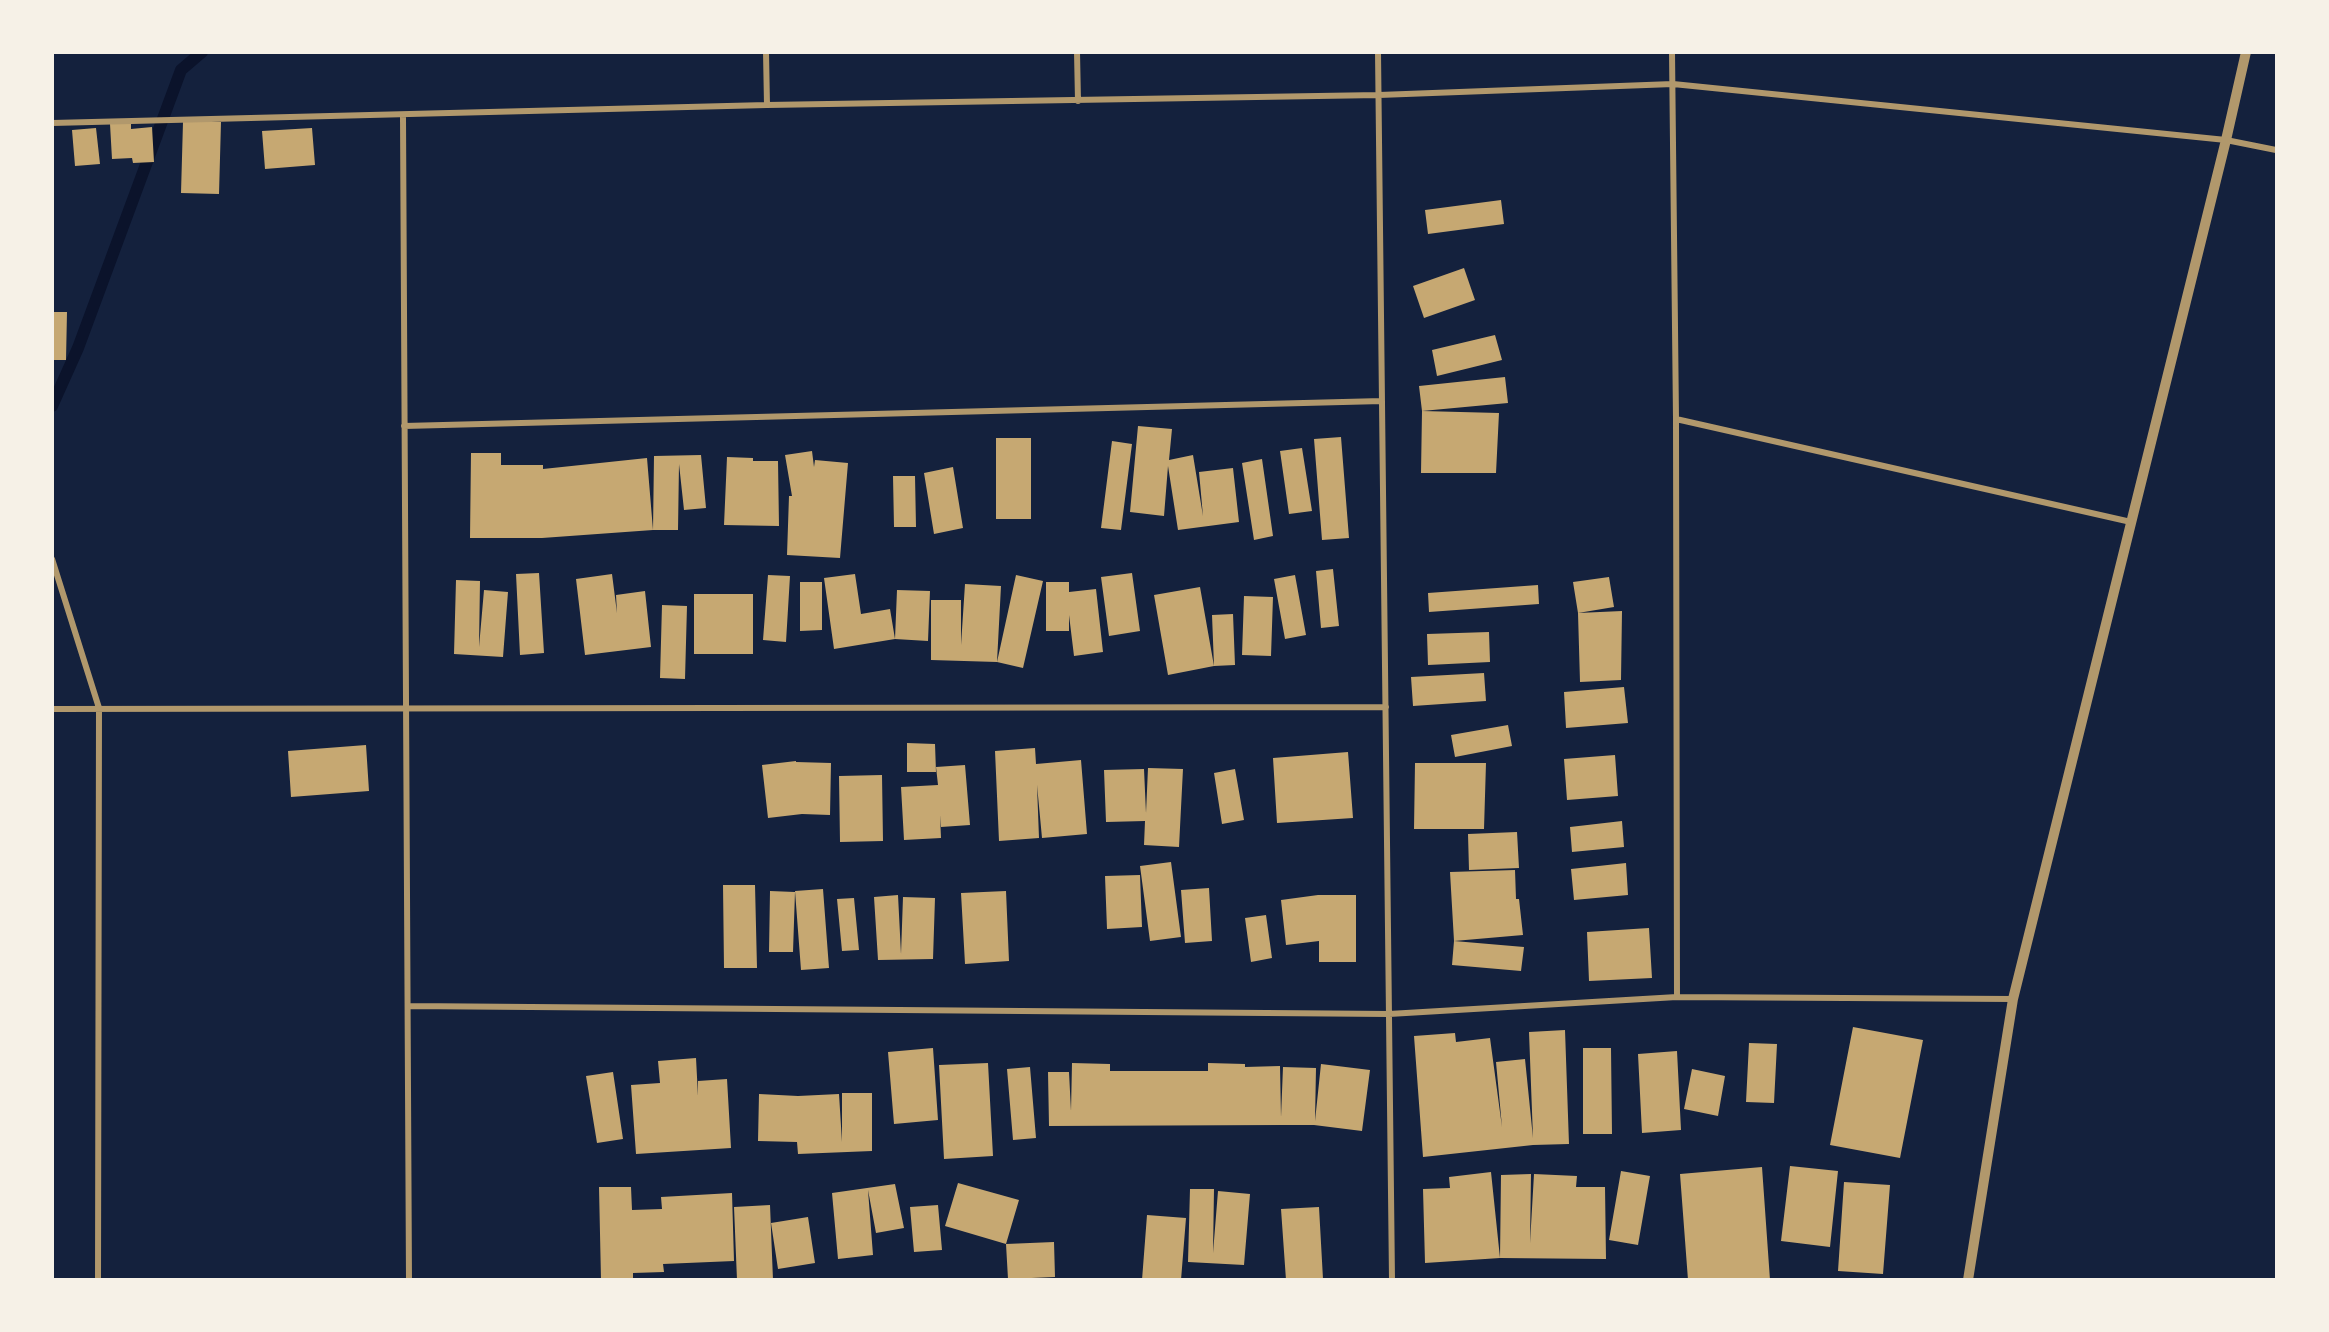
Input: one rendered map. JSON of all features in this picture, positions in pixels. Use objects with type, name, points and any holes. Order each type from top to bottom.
[{"type":"street","points":[[766,52],[767,105]]},
{"type":"street","points":[[1077,52],[1078,101]]},
{"type":"street","points":[[1378,52],[1392,1280]]},
{"type":"street","points":[[1672,52],[1676,419],[1677,997]]},
{"type":"street","points":[[1968,1280],[2013,999],[2246,52]]},
{"type":"street","points":[[52,123],[403,116],[767,105],[1379,95],[1672,84],[2226,140],[2277,150]]},
{"type":"street","points":[[403,116],[409,1280]]},
{"type":"street","points":[[404,426],[1382,401]]},
{"type":"street","points":[[1676,419],[2131,522]]},
{"type":"street","points":[[52,559],[99,708],[98,1280]]},
{"type":"street","points":[[52,709],[1386,707]]},
{"type":"street","points":[[408,1006],[1389,1014],[1677,997],[2013,999]]},
{"type":"building","points":[[183,122],[221,122],[219,194],[181,193]]},
{"type":"building","points":[[131,123],[131,129],[152,127],[154,162],[133,163],[132,158],[112,159],[110,124]]},
{"type":"building","points":[[96,128],[100,164],[75,166],[72,130]]},
{"type":"building","points":[[312,128],[315,165],[265,169],[262,131]]},
{"type":"building","points":[[1501,200],[1504,224],[1428,234],[1425,210]]},
{"type":"building","points":[[1464,268],[1475,300],[1424,318],[1413,286]]},
{"type":"building","points":[[52,312],[67,312],[66,360],[52,360]]},
{"type":"building","points":[[1495,335],[1502,360],[1437,376],[1432,350]]},
{"type":"building","points":[[1505,377],[1508,403],[1422,411],[1419,386]]},
{"type":"building","points":[[1422,411],[1499,413],[1496,473],[1421,473]]},
{"type":"building","points":[[1138,426],[1172,429],[1169,460],[1193,455],[1203,516],[1199,472],[1233,468],[1239,522],[1178,530],[1168,466],[1164,516],[1130,512]]},
{"type":"building","points":[[1341,437],[1349,538],[1322,540],[1314,439]]},
{"type":"building","points":[[996,438],[1031,438],[1031,519],[996,519]]},
{"type":"building","points":[[1112,441],[1132,444],[1121,530],[1101,528]]},
{"type":"building","points":[[1302,448],[1312,511],[1289,514],[1280,451]]},
{"type":"building","points":[[812,451],[814,467],[815,460],[848,463],[840,558],[787,555],[789,496],[792,496],[785,455]]},
{"type":"building","points":[[471,453],[501,453],[501,465],[543,465],[543,469],[647,458],[653,530],[542,538],[470,538]]},
{"type":"building","points":[[701,455],[706,508],[684,510],[679,464],[678,530],[653,530],[654,456]]},
{"type":"building","points":[[727,457],[753,458],[753,461],[778,461],[779,526],[724,525]]},
{"type":"building","points":[[1262,459],[1273,536],[1254,540],[1242,463]]},
{"type":"building","points":[[953,467],[963,528],[934,534],[924,473]]},
{"type":"building","points":[[893,476],[915,476],[916,527],[894,527]]},
{"type":"building","points":[[1333,569],[1339,626],[1321,628],[1316,571]]},
{"type":"building","points":[[539,573],[544,653],[520,655],[516,574]]},
{"type":"building","points":[[1132,573],[1140,631],[1109,636],[1101,577]]},
{"type":"building","points":[[612,574],[617,613],[616,595],[645,591],[651,647],[585,655],[576,579]]},
{"type":"building","points":[[855,574],[861,614],[890,609],[895,639],[834,649],[824,578]]},
{"type":"building","points":[[768,575],[790,576],[786,642],[763,640]]},
{"type":"building","points":[[1016,575],[1043,581],[1023,668],[997,662]]},
{"type":"building","points":[[1295,575],[1306,635],[1285,639],[1274,579]]},
{"type":"building","points":[[1609,577],[1614,607],[1578,613],[1573,582]]},
{"type":"building","points":[[456,580],[480,581],[479,647],[484,590],[508,592],[503,657],[454,654]]},
{"type":"building","points":[[800,582],[822,582],[822,630],[800,631]]},
{"type":"building","points":[[1046,582],[1069,582],[1069,592],[1096,589],[1103,652],[1074,656],[1069,615],[1069,631],[1046,631]]},
{"type":"building","points":[[965,584],[1001,586],[997,662],[931,660],[931,600],[961,600],[961,645]]},
{"type":"building","points":[[1538,585],[1539,604],[1429,612],[1428,593]]},
{"type":"building","points":[[1200,587],[1214,666],[1168,675],[1154,595]]},
{"type":"building","points":[[897,590],[930,591],[928,641],[895,639]]},
{"type":"building","points":[[694,594],[753,594],[753,654],[694,654]]},
{"type":"building","points":[[1244,596],[1273,597],[1271,656],[1242,655]]},
{"type":"building","points":[[662,605],[687,606],[685,679],[660,678]]},
{"type":"building","points":[[1622,611],[1621,680],[1580,682],[1578,613]]},
{"type":"building","points":[[1233,614],[1235,665],[1214,666],[1212,615]]},
{"type":"building","points":[[1489,632],[1490,662],[1428,665],[1427,634]]},
{"type":"building","points":[[1484,673],[1486,701],[1413,706],[1411,677]]},
{"type":"building","points":[[1624,687],[1628,723],[1566,728],[1564,692]]},
{"type":"building","points":[[1508,725],[1512,746],[1455,757],[1451,735]]},
{"type":"building","points":[[907,743],[935,744],[936,772],[907,772]]},
{"type":"building","points":[[366,745],[369,791],[291,797],[288,751]]},
{"type":"building","points":[[1035,748],[1036,764],[1081,760],[1087,834],[1042,838],[1037,785],[1039,838],[999,841],[995,751]]},
{"type":"building","points":[[1348,752],[1353,818],[1277,823],[1273,758]]},
{"type":"building","points":[[1615,755],[1618,796],[1567,800],[1564,759]]},
{"type":"building","points":[[796,761],[831,763],[830,815],[802,814],[768,818],[762,765]]},
{"type":"building","points":[[1415,763],[1486,763],[1484,829],[1414,829]]},
{"type":"building","points":[[965,765],[970,825],[941,827],[940,815],[941,838],[904,840],[901,787],[938,785],[936,767]]},
{"type":"building","points":[[1148,768],[1183,769],[1179,847],[1144,845],[1145,821],[1106,822],[1104,770],[1144,769],[1146,813]]},
{"type":"building","points":[[1235,769],[1244,820],[1222,824],[1214,773]]},
{"type":"building","points":[[882,775],[883,841],[840,842],[839,776]]},
{"type":"building","points":[[1622,821],[1624,847],[1572,852],[1570,827]]},
{"type":"building","points":[[1517,832],[1519,868],[1469,870],[1468,834]]},
{"type":"building","points":[[1171,862],[1181,937],[1150,941],[1140,866]]},
{"type":"building","points":[[1626,863],[1628,895],[1574,900],[1571,869]]},
{"type":"building","points":[[1515,870],[1516,899],[1519,899],[1523,935],[1454,941],[1450,872]]},
{"type":"building","points":[[1140,875],[1142,927],[1107,929],[1105,876]]},
{"type":"building","points":[[723,885],[755,885],[757,968],[724,968]]},
{"type":"building","points":[[1209,888],[1212,941],[1185,943],[1181,890]]},
{"type":"building","points":[[823,889],[829,968],[801,970],[795,891]]},
{"type":"building","points":[[770,891],[795,892],[793,952],[769,952]]},
{"type":"building","points":[[1006,891],[1009,961],[965,964],[961,893]]},
{"type":"building","points":[[898,895],[901,954],[903,897],[935,898],[933,959],[878,960],[874,897]]},
{"type":"building","points":[[1318,895],[1356,895],[1356,962],[1319,962],[1319,941],[1286,945],[1281,900]]},
{"type":"building","points":[[854,898],[859,950],[842,951],[837,899]]},
{"type":"building","points":[[1266,915],[1272,958],[1251,962],[1245,918]]},
{"type":"building","points":[[1649,928],[1652,978],[1589,981],[1587,932]]},
{"type":"building","points":[[1454,941],[1524,947],[1521,971],[1452,965]]},
{"type":"building","points":[[1853,1027],[1923,1040],[1900,1158],[1830,1145]]},
{"type":"building","points":[[1565,1030],[1569,1144],[1533,1145],[1423,1157],[1414,1036],[1455,1033],[1456,1042],[1490,1038],[1502,1127],[1496,1062],[1525,1059],[1533,1138],[1529,1032]]},
{"type":"building","points":[[1749,1043],[1777,1044],[1774,1103],[1746,1102]]},
{"type":"building","points":[[933,1048],[938,1120],[894,1124],[888,1052]]},
{"type":"building","points":[[1583,1048],[1611,1048],[1612,1134],[1583,1134]]},
{"type":"building","points":[[1677,1051],[1681,1130],[1642,1133],[1638,1054]]},
{"type":"building","points":[[696,1058],[698,1096],[698,1081],[727,1079],[731,1148],[636,1154],[631,1085],[660,1083],[658,1061]]},
{"type":"building","points":[[988,1063],[993,1156],[944,1159],[939,1065]]},
{"type":"building","points":[[1072,1063],[1110,1064],[1110,1071],[1208,1071],[1208,1063],[1245,1064],[1245,1067],[1280,1066],[1281,1117],[1283,1067],[1316,1068],[1315,1121],[1321,1064],[1370,1070],[1362,1131],[1314,1125],[1049,1126],[1048,1072],[1069,1072],[1071,1111]]},
{"type":"building","points":[[1030,1067],[1036,1138],[1013,1140],[1007,1069]]},
{"type":"building","points":[[1692,1069],[1725,1076],[1718,1116],[1684,1109]]},
{"type":"building","points":[[613,1072],[623,1139],[597,1143],[586,1076]]},
{"type":"building","points":[[842,1093],[872,1093],[872,1151],[798,1154],[797,1142],[758,1141],[759,1094],[798,1096],[839,1094],[842,1142]]},
{"type":"building","points":[[1790,1166],[1838,1171],[1830,1247],[1781,1241]]},
{"type":"building","points":[[1762,1167],[1770,1280],[1688,1280],[1680,1174]]},
{"type":"building","points":[[1621,1171],[1650,1176],[1638,1245],[1609,1240]]},
{"type":"building","points":[[1491,1172],[1500,1258],[1425,1263],[1423,1189],[1450,1188],[1449,1177]]},
{"type":"building","points":[[1531,1174],[1530,1243],[1534,1174],[1577,1176],[1576,1187],[1605,1187],[1606,1259],[1500,1258],[1501,1175]]},
{"type":"building","points":[[1844,1182],[1890,1185],[1883,1274],[1838,1271]]},
{"type":"building","points":[[958,1183],[1019,1200],[1006,1244],[945,1226]]},
{"type":"building","points":[[895,1184],[904,1228],[876,1233],[868,1190],[873,1255],[838,1259],[832,1193]]},
{"type":"building","points":[[599,1187],[631,1187],[632,1210],[662,1209],[661,1197],[732,1193],[734,1261],[663,1264],[664,1272],[633,1273],[633,1280],[601,1280]]},
{"type":"building","points":[[1190,1189],[1214,1189],[1213,1253],[1218,1191],[1250,1194],[1244,1265],[1188,1262]]},
{"type":"building","points":[[770,1205],[773,1280],[737,1280],[734,1207]]},
{"type":"building","points":[[938,1205],[942,1250],[914,1252],[910,1207]]},
{"type":"building","points":[[1319,1207],[1323,1279],[1286,1280],[1281,1209]]},
{"type":"building","points":[[1147,1215],[1186,1218],[1181,1280],[1142,1280]]},
{"type":"building","points":[[808,1217],[815,1263],[778,1269],[771,1223]]},
{"type":"building","points":[[1054,1242],[1055,1277],[1008,1279],[1006,1244]]},
{"type":"waterway","points":[[52,406],[78,348],[181,70],[202,52]]}]
